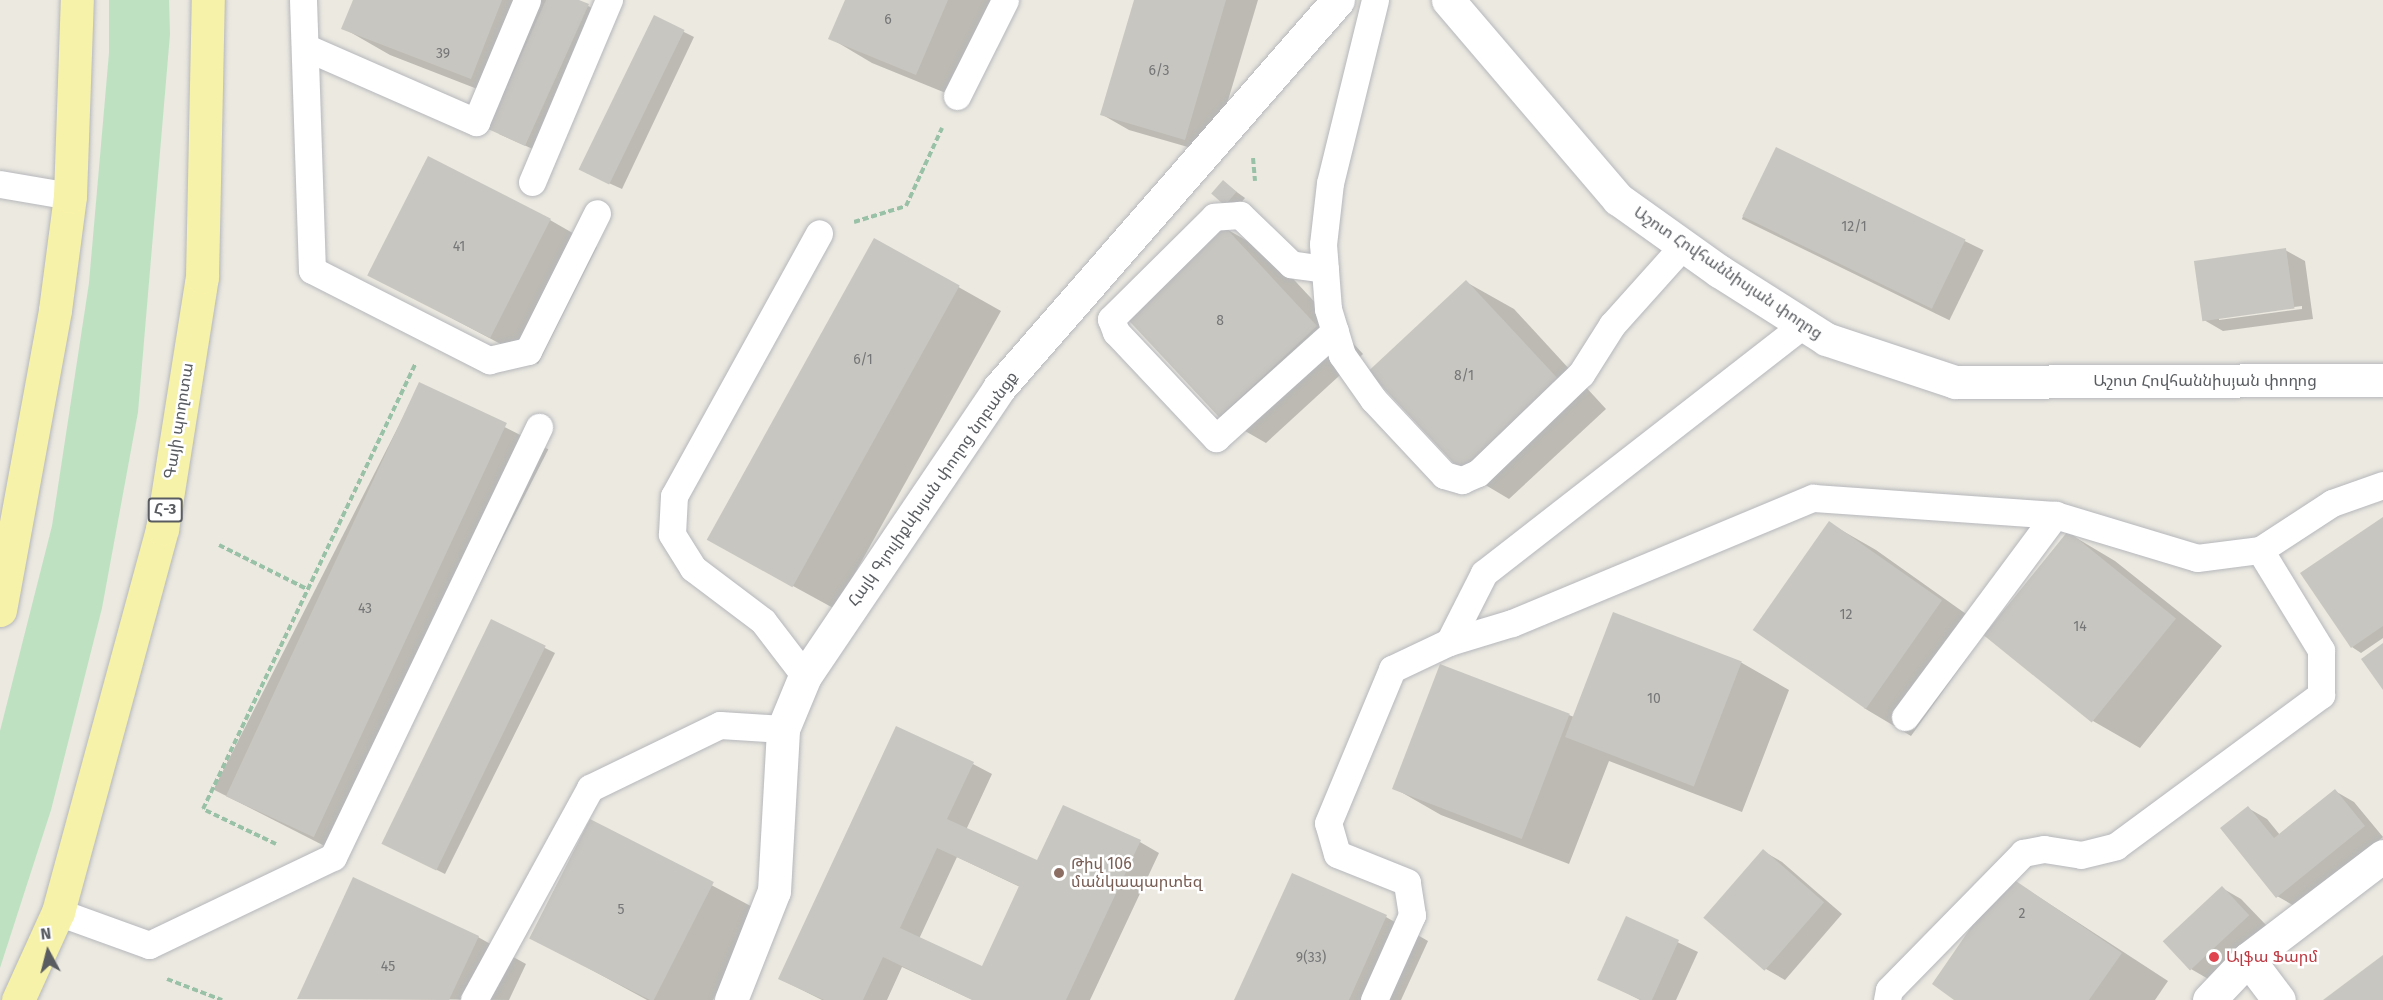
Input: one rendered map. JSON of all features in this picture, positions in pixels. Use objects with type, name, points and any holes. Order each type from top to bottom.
[{"type":"main road","points":[[0,610],[55,310],[70,196],[77,0]]},
{"type":"main road","name":"Գայի պողոտա","points":[[18,1000],[58,912],[162,529],[202,277],[208,0]]},
{"type":"street","name":"Հայկ Գյուլիքևխյան փողոց նրբանցք","points":[[731,1000],[774,891],[783,729],[805,676],[999,388],[1338,0]]},
{"type":"street","name":"Աշոտ Հովհաննիսյան փողոց","points":[[1448,0],[1618,199],[1683,246],[1826,339],[1955,382],[2383,380]]},
{"type":"street","points":[[2209,1000],[2248,959],[2383,856]]},
{"type":"street","points":[[2248,959],[2279,1000]]},
{"type":"lane","points":[[303,0],[312,270],[489,360],[528,351],[597,213]]},
{"type":"lane","points":[[305,47],[476,122],[526,0]]},
{"type":"lane","points":[[532,182],[609,0]]},
{"type":"lane","points":[[957,96],[1005,0]]},
{"type":"lane","points":[[1375,0],[1330,183],[1323,244],[1328,309],[1342,355],[1373,399],[1444,476],[1462,480],[1478,473],[1581,374],[1612,325],[1683,246]]},
{"type":"lane","points":[[0,184],[70,196]]},
{"type":"lane","points":[[1325,269],[1291,264],[1240,215],[1214,217],[1111,319],[1116,332],[1216,438],[1335,331]]},
{"type":"lane","points":[[805,676],[763,621],[693,568],[672,534],[674,496],[819,233]]},
{"type":"lane","points":[[1449,642],[1484,573],[1803,325]]},
{"type":"lane","points":[[58,912],[149,945],[333,857],[539,427]]},
{"type":"lane","points":[[1374,1000],[1413,915],[1407,882],[1337,854],[1328,822],[1392,669],[1449,642],[1512,623],[1813,498],[2055,515],[2197,558],[2260,550],[2332,503],[2383,485]]},
{"type":"lane","points":[[1905,717],[2055,515]]},
{"type":"lane","points":[[1887,1000],[1889,990],[2023,853],[2044,849],[2081,855],[2116,846],[2321,696],[2321,650],[2260,550]]},
{"type":"lane","points":[[474,1000],[590,788],[720,725],[783,729]]},
{"type":"path","points":[[819,233],[906,206],[957,96]]},
{"type":"path","points":[[1231,122],[1253,156],[1256,202],[1240,215]]},
{"type":"path","points":[[318,864],[203,809],[431,331]]},
{"type":"path","points":[[219,545],[307,589]]},
{"type":"green space","points":[[109,0],[169,0],[170,34],[138,412],[102,608],[51,810],[0,968],[0,731],[52,526],[89,283],[109,53]]},
{"type":"building","points":[[353,0],[502,0],[471,79],[341,29]]},
{"type":"building","points":[[546,0],[579,0],[589,4],[525,146],[488,129]]},
{"type":"building","points":[[845,0],[948,0],[916,75],[828,39]]},
{"type":"building","points":[[1134,0],[1226,0],[1185,140],[1100,115]]},
{"type":"building","points":[[654,15],[685,30],[609,184],[579,170]]},
{"type":"building","points":[[1776,147],[1966,239],[1932,309],[1742,216]]},
{"type":"building","points":[[428,156],[551,219],[490,338],[367,275]]},
{"type":"building","points":[[1223,180],[1237,192],[1225,205],[1211,194]]},
{"type":"building","points":[[1223,225],[1317,326],[1219,417],[1125,316]]},
{"type":"building","points":[[874,238],[960,286],[792,587],[707,540]]},
{"type":"building","points":[[2286,248],[2294,308],[2202,321],[2194,261]]},
{"type":"building","points":[[1466,280],[1561,382],[1463,473],[1368,371]]},
{"type":"building","points":[[419,382],[507,423],[314,837],[226,796]]},
{"type":"building","points":[[2383,517],[2383,626],[2351,648],[2300,573]]},
{"type":"building","points":[[1829,521],[1942,600],[1866,709],[1753,630]]},
{"type":"building","points":[[2068,531],[2176,618],[2092,723],[1984,635]]},
{"type":"building","points":[[1613,612],[1742,661],[1694,787],[1565,737]]},
{"type":"building","points":[[491,619],[546,646],[436,870],[381,844]]},
{"type":"building","points":[[2383,643],[2383,690],[2361,659]]},
{"type":"building","points":[[1440,664],[1570,714],[1522,839],[1392,789]]},
{"type":"building","name":"Թիվ 106 մանկապարտեզ","points":[[896,726],[974,762],[947,819],[1037,860],[1063,805],[1141,840],[1066,1000],[972,1000],[883,957],[863,1000],[824,1000],[778,979]],"holes":[[[937,848],[1019,886],[982,966],[900,928]]]},
{"type":"building","points":[[2335,789],[2365,826],[2276,898],[2220,828],[2248,806],[2274,838]]},
{"type":"building","points":[[590,819],[714,882],[654,1000],[529,938]]},
{"type":"building","points":[[1763,849],[1824,902],[1764,971],[1703,918]]},
{"type":"building","points":[[1292,873],[1387,915],[1349,1000],[1234,1000]]},
{"type":"building","points":[[2007,875],[2122,953],[2089,1000],[1954,1000],[1932,984]]},
{"type":"building","points":[[353,877],[479,936],[449,1000],[297,999]]},
{"type":"building","points":[[2222,886],[2249,915],[2190,970],[2163,941]]},
{"type":"building","points":[[1626,916],[1679,940],[1652,1000],[1641,1000],[1597,980]]},
{"type":"building","points":[[2383,955],[2383,1000],[2323,1000]]},
{"type":"place","name":"Թիվ 106 մանկապարտեզ","points":[[1059,873]]},
{"type":"place","name":"Ալֆա Ֆարմ","points":[[2214,957]]}]
